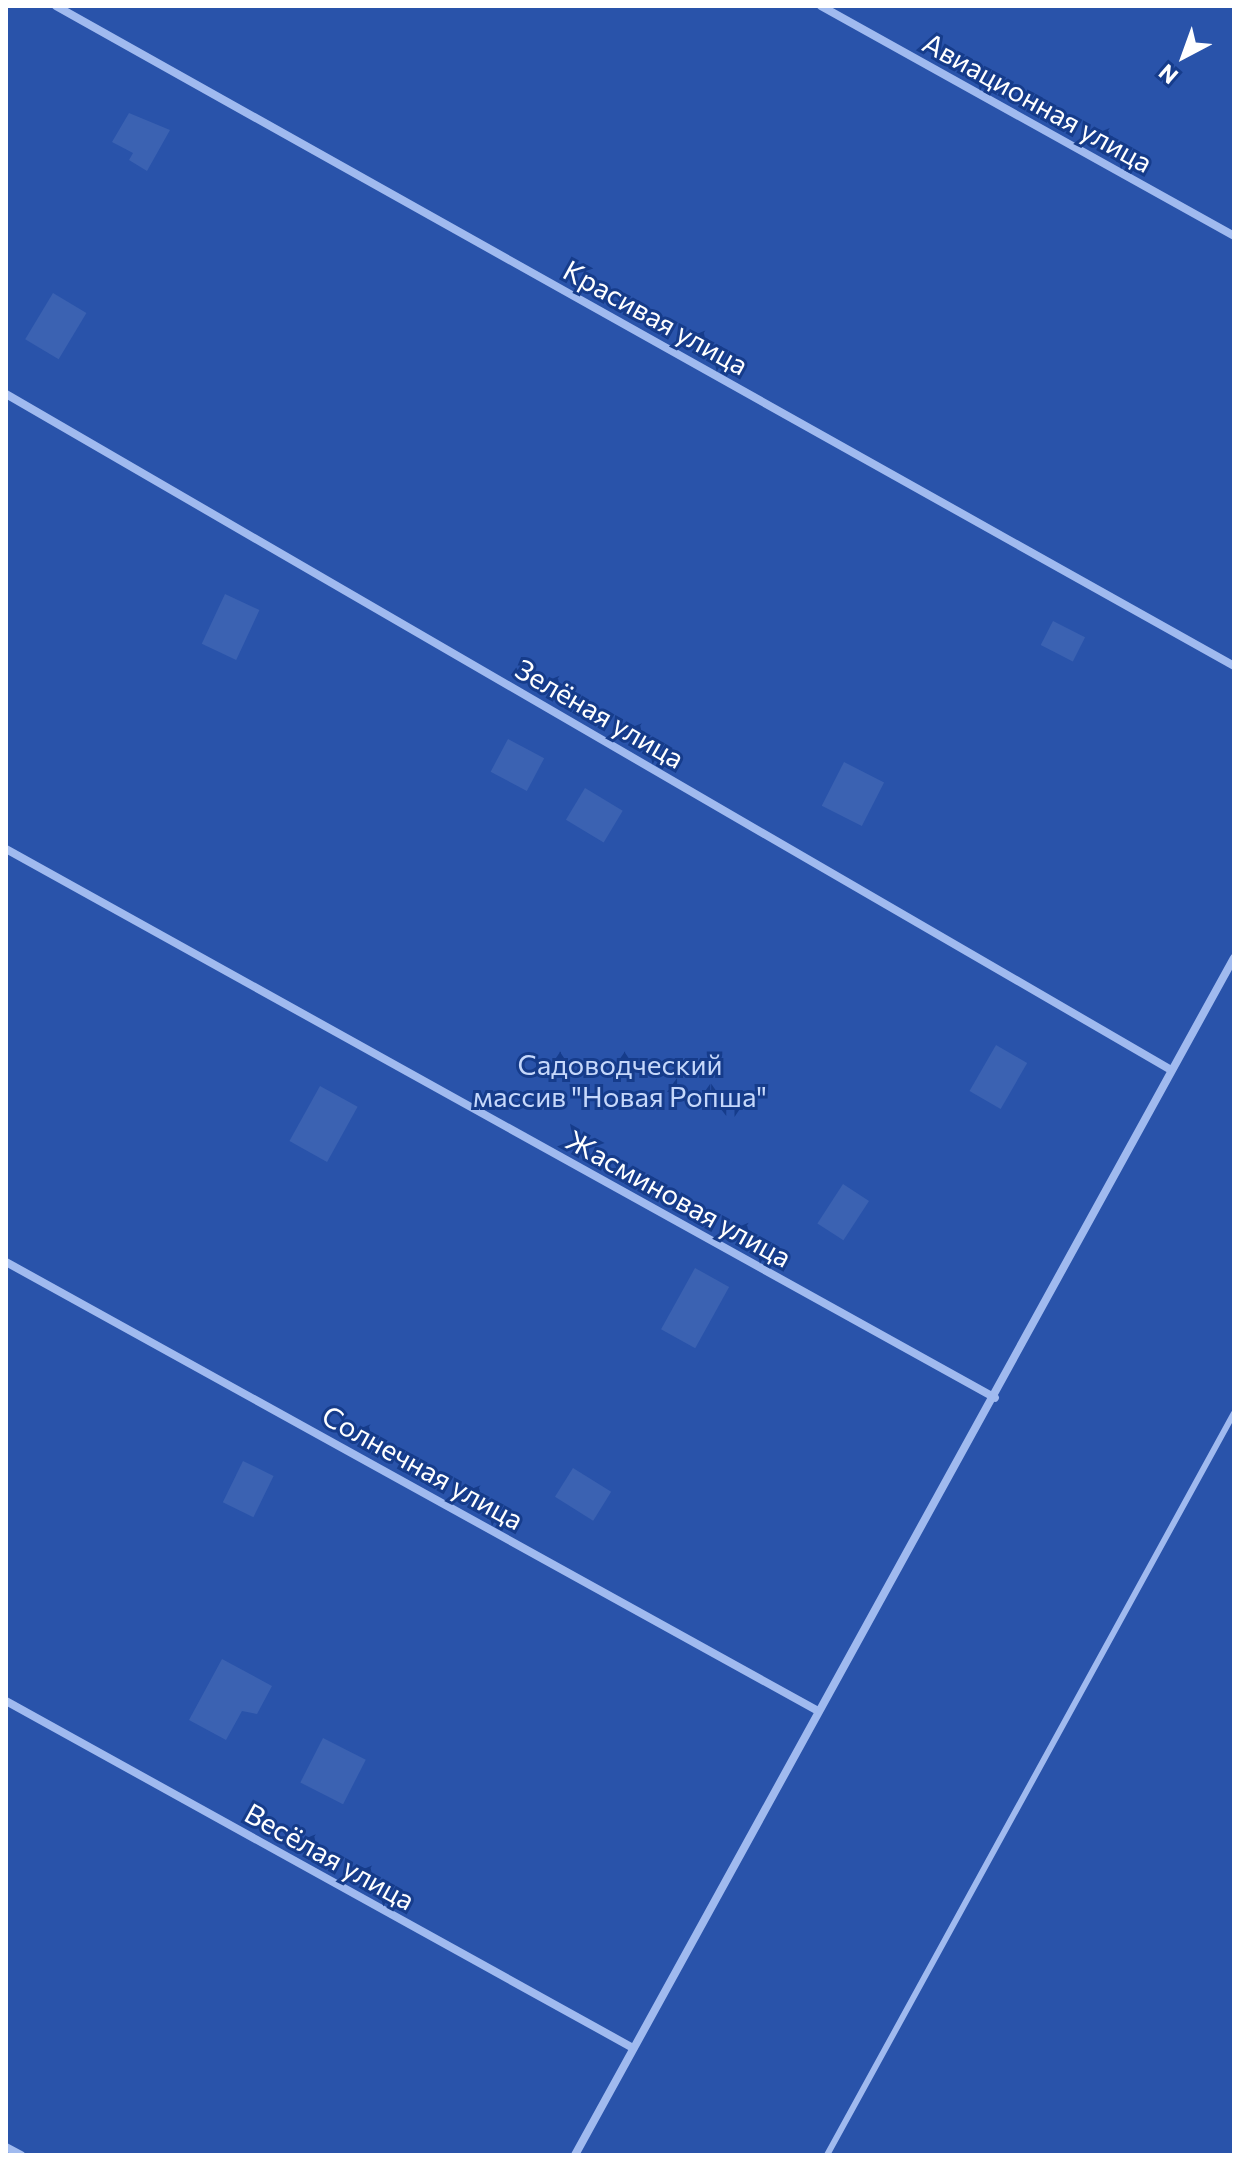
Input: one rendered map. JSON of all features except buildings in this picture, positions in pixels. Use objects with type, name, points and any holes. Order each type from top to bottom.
[{"type":"street","name":"Красивая улица","points":[[56,6],[1234,666]]},
{"type":"street","name":"Авиационная улица","points":[[821,6],[1234,236]]},
{"type":"street","name":"Зелёная улица","points":[[6,394],[1171,1070]]},
{"type":"street","name":"Жасминовая улица","points":[[6,849],[995,1398]]},
{"type":"street","points":[[575,2155],[818,1711],[995,1398],[1234,958]]},
{"type":"street","name":"Солнечная улица","points":[[6,1262],[818,1711]]},
{"type":"street","name":"Весёлая улица","points":[[6,1701],[633,2048]]},
{"type":"street","points":[[6,2147],[21,2155]]},
{"type":"lane","points":[[827,2155],[1234,1413]]},
{"type":"green space","name":"Садоводческий массив \"Новая Ропша\"","points":[[6,6],[1234,6],[1234,2155],[6,2155]]}]
